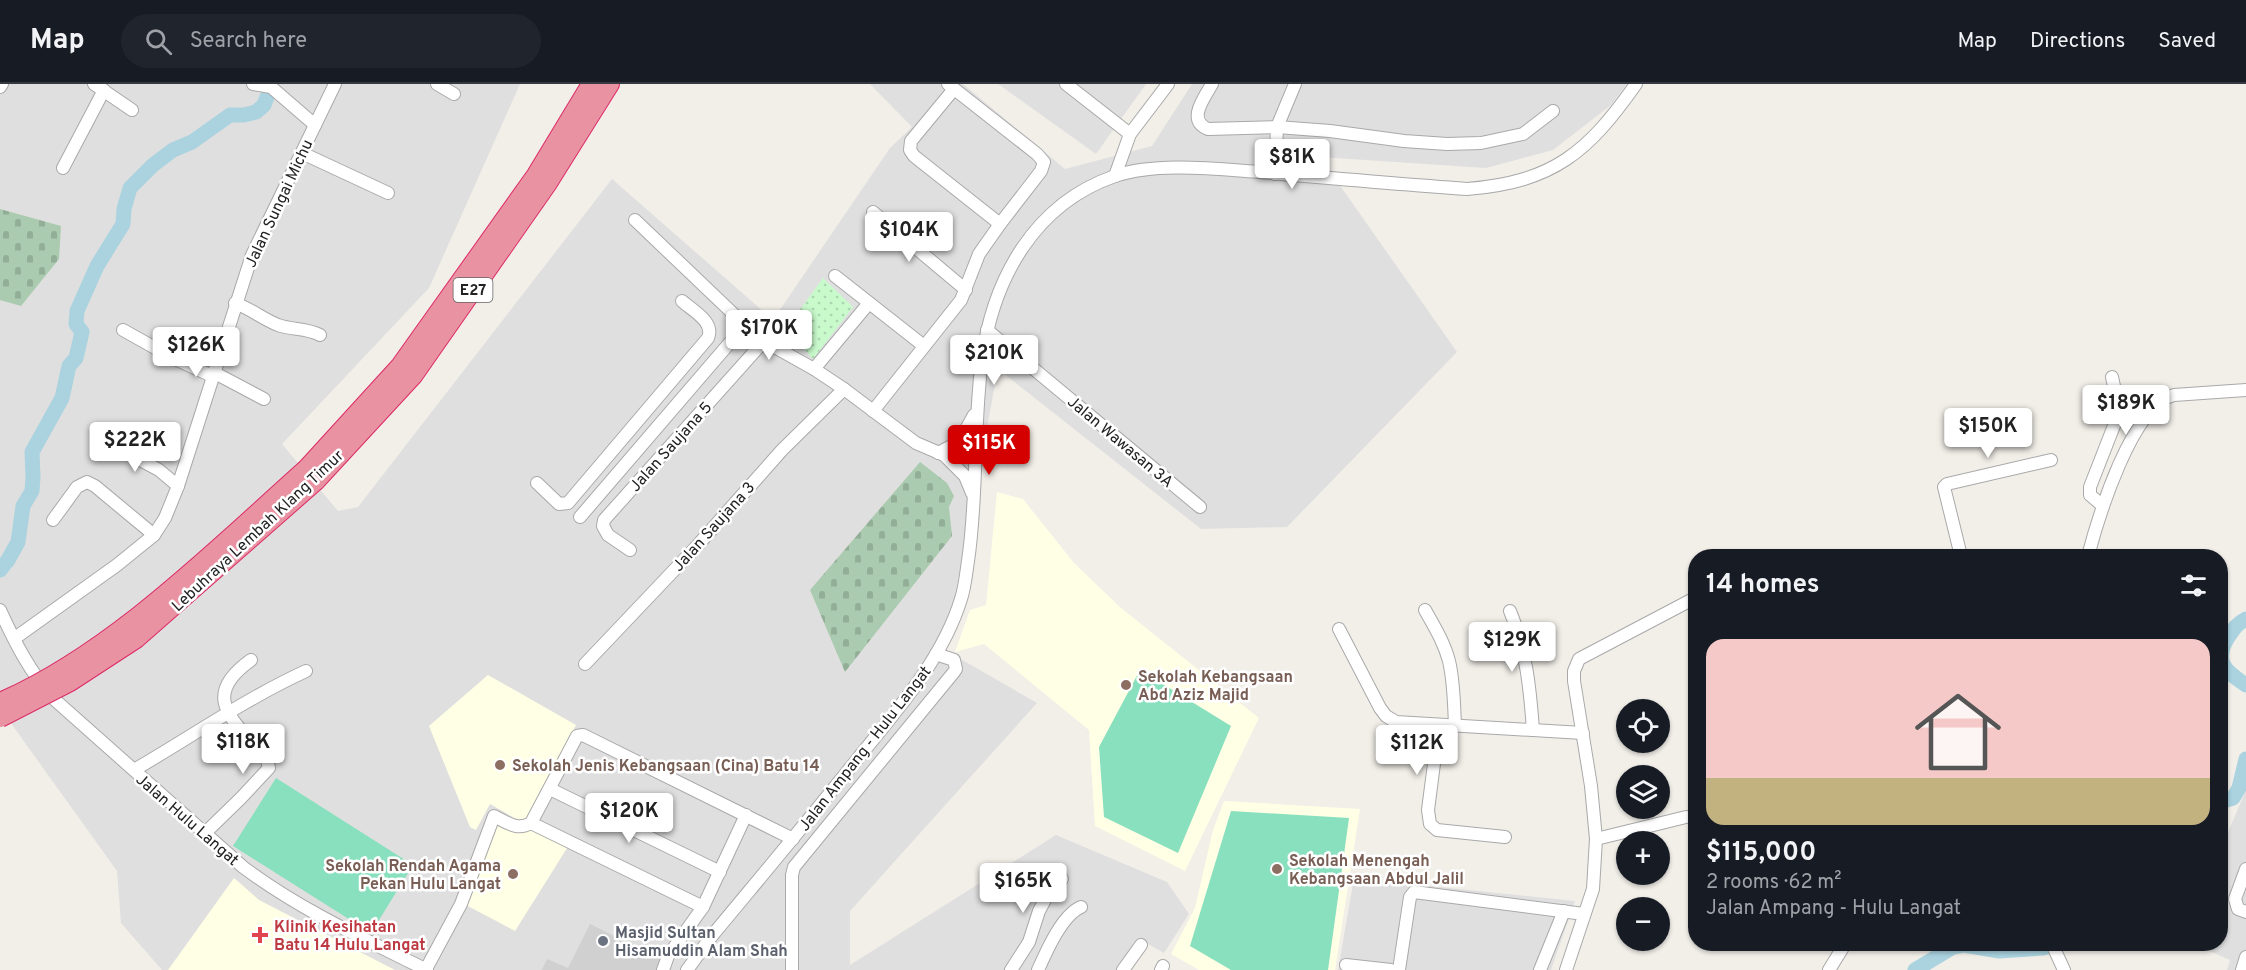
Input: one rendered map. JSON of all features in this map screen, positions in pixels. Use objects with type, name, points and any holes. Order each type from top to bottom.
[{"type":"highway","name":"Lebuhraya Lembah Klang Timur","points":[[0,702],[63,668],[127,625],[311,475],[400,366],[536,175],[591,84]]},
{"type":"highway","name":"Lebuhraya Lembah Klang Timur","points":[[0,718],[70,682],[136,639],[413,376],[548,183],[610,84]]},
{"type":"street","points":[[253,84],[272,87],[315,125]]},
{"type":"street","name":"Jalan Sungai Michu","points":[[15,638],[117,565],[154,535],[165,518],[178,486],[252,255],[335,84]]},
{"type":"street","points":[[437,84],[454,94]]},
{"type":"street","points":[[1066,84],[1130,135]]},
{"type":"street","points":[[1115,176],[1130,135],[1168,84]]},
{"type":"street","points":[[1212,84],[1197,112],[1197,120],[1208,129],[1277,127],[1330,131],[1404,141],[1447,144],[1481,143],[1523,134],[1553,111]]},
{"type":"street","points":[[1275,174],[1277,127],[1295,84]]},
{"type":"street","name":"Jalan Ampang - Hulu Langat","points":[[687,970],[711,937],[892,716],[936,654],[947,634],[962,595],[972,532],[977,407],[987,330],[997,295],[1009,269],[1032,234],[1073,198],[1115,176],[1144,170],[1275,174],[1467,189],[1502,186],[1559,165],[1582,149],[1601,130],[1636,84]]},
{"type":"street","points":[[873,411],[962,300],[979,254],[1041,171],[1044,162],[951,86],[911,141],[910,150],[914,156],[1000,224]]},
{"type":"street","points":[[63,168],[99,87],[132,110]]},
{"type":"street","points":[[302,153],[388,193]]},
{"type":"street","points":[[873,212],[966,290]]},
{"type":"street","points":[[635,220],[745,325],[764,340],[844,389],[916,443],[941,455],[965,476],[974,497]]},
{"type":"street","points":[[835,276],[924,346]]},
{"type":"street","points":[[537,483],[559,504],[568,503],[708,338],[709,325],[682,301]]},
{"type":"street","points":[[236,303],[252,309],[278,325],[312,331],[320,335]]},
{"type":"street","points":[[814,369],[869,303]]},
{"type":"street","name":"Jalan Saujana 5","points":[[580,518],[745,325]]},
{"type":"street","points":[[123,330],[173,358],[213,374],[264,399]]},
{"type":"street","name":"Jalan Wawasan 3A","points":[[987,330],[1200,507]]},
{"type":"street","name":"Jalan Saujana 5","points":[[630,550],[608,536],[603,526],[604,520],[764,340]]},
{"type":"street","points":[[982,362],[1014,352]]},
{"type":"street","points":[[2103,506],[2090,495],[2090,487],[2117,418],[2117,400],[2112,377]]},
{"type":"street","name":"Jalan Saujana 3","points":[[585,664],[782,450],[844,389]]},
{"type":"street","points":[[2090,549],[2103,506],[2123,456],[2152,408],[2163,399],[2174,395],[2246,390]]},
{"type":"street","points":[[941,455],[959,442],[970,426],[977,407]]},
{"type":"street","points":[[637,421],[652,433]]},
{"type":"street","points":[[107,442],[159,470],[178,486]]},
{"type":"street","points":[[941,455],[975,454]]},
{"type":"street","points":[[1959,549],[1944,487],[1947,484],[2051,460]]},
{"type":"street","points":[[53,520],[77,487],[87,482],[95,486],[154,535]]},
{"type":"street","points":[[1566,970],[1593,889],[1596,839],[1574,671],[1579,659],[1688,602]]},
{"type":"street","name":"Jalan Hulu Langat","points":[[0,610],[26,661],[46,690],[74,718],[204,834],[260,880],[325,919],[426,970]]},
{"type":"street","points":[[1425,610],[1449,659],[1455,726]]},
{"type":"street","points":[[1510,611],[1520,636],[1530,681],[1533,730]]},
{"type":"street","points":[[1339,629],[1380,708],[1386,716],[1396,722],[1583,733]]},
{"type":"street","points":[[792,970],[792,872],[954,672],[956,665],[954,660],[936,654]]},
{"type":"street","points":[[204,834],[269,768],[267,760],[226,712],[224,691],[235,671],[251,660]]},
{"type":"street","points":[[134,770],[179,744],[226,712],[306,671]]},
{"type":"street","points":[[1439,724],[1428,810],[1430,824],[1437,830],[1504,837]]},
{"type":"street","points":[[426,970],[461,904],[494,816],[515,827],[531,823],[575,737],[583,735],[793,839]]},
{"type":"street","points":[[550,789],[720,872]]},
{"type":"street","points":[[663,970],[668,956],[703,907],[746,815]]},
{"type":"street","points":[[1596,839],[1686,817]]},
{"type":"street","points":[[531,823],[703,907]]},
{"type":"street","points":[[2246,869],[2235,899],[2238,909],[2246,912]]},
{"type":"street","points":[[1011,970],[1029,942],[1039,911],[1047,896],[1062,879]]},
{"type":"street","points":[[1399,970],[1410,897],[1414,892],[1584,914]]},
{"type":"street","points":[[1038,970],[1063,923],[1075,909],[1081,907]]},
{"type":"street","points":[[1540,970],[1564,911]]},
{"type":"street","points":[[1123,970],[1141,945]]},
{"type":"street","points":[[1828,970],[1840,951]]},
{"type":"street","points":[[2054,951],[2064,970]]},
{"type":"street","points":[[2242,970],[2246,957]]},
{"type":"street","points":[[1346,964],[1391,970]]},
{"type":"shaded area","points":[[0,84],[520,84],[429,288],[282,444],[338,511],[358,507],[612,179],[773,320],[890,148],[912,127],[870,84],[963,84],[1065,169],[1152,146],[1192,84],[1627,84],[1611,105],[1553,150],[1486,168],[1320,157],[1457,352],[1287,527],[1201,529],[998,369],[945,650],[1037,703],[850,911],[850,965],[1056,835],[1167,882],[1189,914],[1164,953],[1143,941],[1123,970],[162,970],[121,923],[117,871],[0,708]]},
{"type":"shaded area","points":[[998,84],[1146,84],[1096,154]]},
{"type":"shaded area","name":"Sekolah Kebangsaan Abd Aziz Majid","points":[[997,492],[1023,499],[1074,563],[1121,608],[1259,718],[1185,871],[1095,826],[1089,730],[984,644],[955,652],[970,610],[986,605]]},
{"type":"shaded area","name":"Sekolah Jenis Kebangsaan (Cina) Batu 14","points":[[488,675],[576,725],[528,818],[520,821],[490,804],[476,830],[470,827],[429,726]]},
{"type":"shaded area","points":[[2246,790],[2246,970],[2227,970],[2230,960],[2209,951],[2228,951],[2228,832]]},
{"type":"shaded area","name":"Sekolah Menengah Kebangsaan Abdul Jalil","points":[[1224,801],[1360,809],[1335,970],[1199,970],[1171,954],[1195,908],[1213,830]]},
{"type":"shaded area","name":"Sekolah Rendah Agama Pekan Hulu Langat","points":[[496,820],[518,833],[529,825],[569,845],[515,931],[464,904]]},
{"type":"shaded area","name":"Klinik Kesihatan Batu 14 Hulu Langat","points":[[234,878],[259,900],[395,970],[168,970]]},
{"type":"shaded area","points":[[1354,878],[1575,901],[1551,970],[1338,970]]},
{"type":"shaded area","name":"Masjid Sultan Hisamuddin Alam Shah","points":[[590,924],[662,960],[658,970],[542,970],[547,959],[568,968]]},
{"type":"green space","points":[[0,209],[61,226],[59,259],[21,306],[0,300]]},
{"type":"green space","points":[[823,278],[853,307],[813,359],[786,329]]},
{"type":"green space","points":[[920,462],[947,483],[954,496],[949,507],[952,536],[845,672],[810,590]]},
{"type":"green space","points":[[1140,670],[1231,726],[1178,853],[1104,817],[1099,747]]},
{"type":"green space","points":[[276,778],[413,865],[371,933],[233,846]]},
{"type":"green space","name":"Sekolah Menengah Kebangsaan Abdul Jalil","points":[[1231,811],[1349,818],[1328,970],[1231,970],[1190,946]]},
{"type":"waterway","points":[[0,570],[18,542],[23,506],[32,491],[32,452],[62,398],[69,366],[76,358],[82,332],[76,324],[77,311],[97,266],[123,224],[124,209],[130,188],[153,165],[173,150],[192,142],[230,115],[256,112],[264,105],[267,97]]},
{"type":"waterway","points":[[2228,638],[2237,625],[2246,619]]},
{"type":"waterway","points":[[2228,671],[2246,685]]},
{"type":"waterway","points":[[2228,800],[2233,798],[2239,788],[2246,759]]},
{"type":"waterway","points":[[1915,970],[1946,951]]},
{"type":"place","name":"Sekolah Kebangsaan Abd Aziz Majid","points":[[1126,685]]},
{"type":"place","name":"Sekolah Jenis Kebangsaan (Cina) Batu 14","points":[[500,765]]},
{"type":"place","name":"Sekolah Menengah Kebangsaan Abdul Jalil","points":[[1277,869]]},
{"type":"place","name":"Sekolah Rendah Agama Pekan Hulu Langat","points":[[513,874]]},
{"type":"place","name":"Klinik Kesihatan Batu 14 Hulu Langat","points":[[260,935]]},
{"type":"place","name":"Masjid Sultan Hisamuddin Alam Shah","points":[[603,941]]}]
